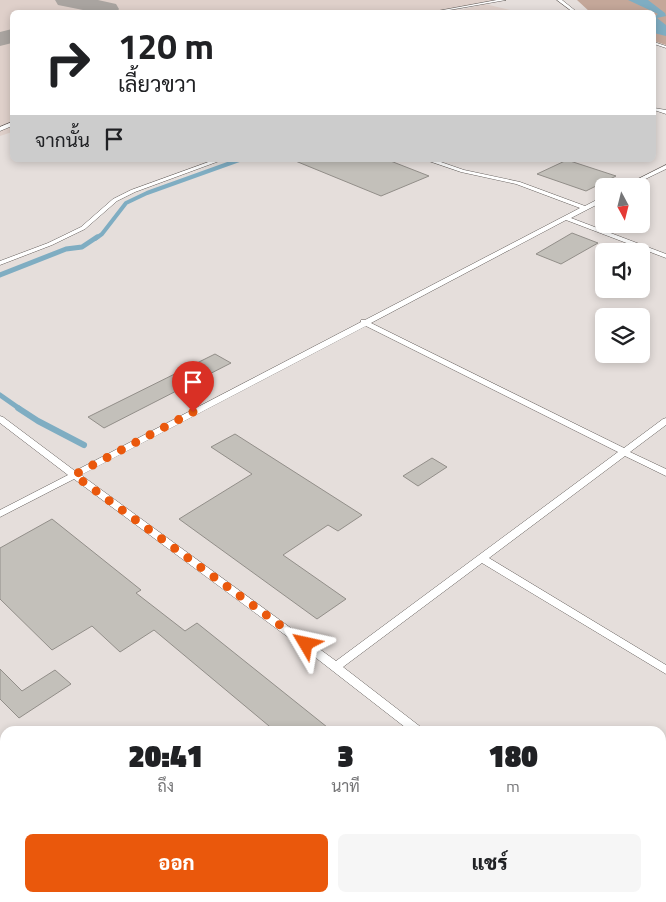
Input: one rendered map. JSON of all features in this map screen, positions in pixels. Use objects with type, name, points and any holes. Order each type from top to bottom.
[{"type":"lane","points":[[446,10],[504,0]]},
{"type":"lane","points":[[559,0],[572,10]]},
{"type":"lane","points":[[0,263],[50,244],[83,228],[115,200],[133,191],[213,162]]},
{"type":"lane","points":[[435,162],[463,171],[518,183],[585,208]]},
{"type":"lane","points":[[643,178],[666,167]]},
{"type":"lane","points":[[0,514],[595,203]]},
{"type":"lane","points":[[566,218],[666,256]]},
{"type":"lane","points":[[364,322],[666,473]]},
{"type":"lane","points":[[0,419],[337,666],[412,726]]},
{"type":"lane","points":[[337,666],[666,421]]},
{"type":"lane","points":[[482,558],[666,670]]},
{"type":"shaded area","points":[[0,0],[497,0],[455,10],[10,10],[10,133],[0,136]]},
{"type":"shaded area","points":[[577,0],[666,0],[666,45],[656,42],[656,10],[588,10]]},
{"type":"shaded area","points":[[485,4],[510,10],[460,10]]},
{"type":"water","points":[[628,0],[648,0],[665,13],[666,16],[657,18],[666,25],[666,36],[656,34],[656,16],[658,14],[656,10],[649,10]]},
{"type":"building","points":[[298,162],[393,162],[429,176],[381,196]]},
{"type":"building","points":[[563,162],[573,162],[616,176],[612,178],[595,178],[595,186],[586,191],[537,174]]},
{"type":"building","points":[[572,233],[598,243],[561,264],[536,254]]},
{"type":"building","points":[[215,354],[231,363],[104,428],[88,417]]},
{"type":"building","points":[[235,434],[362,515],[338,531],[328,525],[283,555],[346,599],[317,619],[179,519],[252,474],[211,447]]},
{"type":"building","points":[[432,458],[447,467],[418,486],[403,476]]},
{"type":"building","points":[[52,519],[141,590],[136,593],[185,631],[197,623],[326,726],[269,726],[154,630],[120,652],[92,626],[52,650],[0,599],[0,548]]},
{"type":"building","points":[[0,669],[22,691],[55,670],[71,684],[19,718],[0,699]]},
{"type":"waterway","points":[[95,239],[102,234],[126,203],[147,193],[233,162]]},
{"type":"waterway","points":[[0,275],[66,249],[82,247],[97,237]]},
{"type":"waterway","points":[[0,395],[20,409]]},
{"type":"waterway","points":[[18,408],[38,421],[84,445]]},
{"type":"taxiway","points":[[66,0],[108,9]]},
{"type":"taxiway","points":[[0,39],[10,36]]},
{"type":"route","points":[[193,412],[74,475],[306,644]]}]
